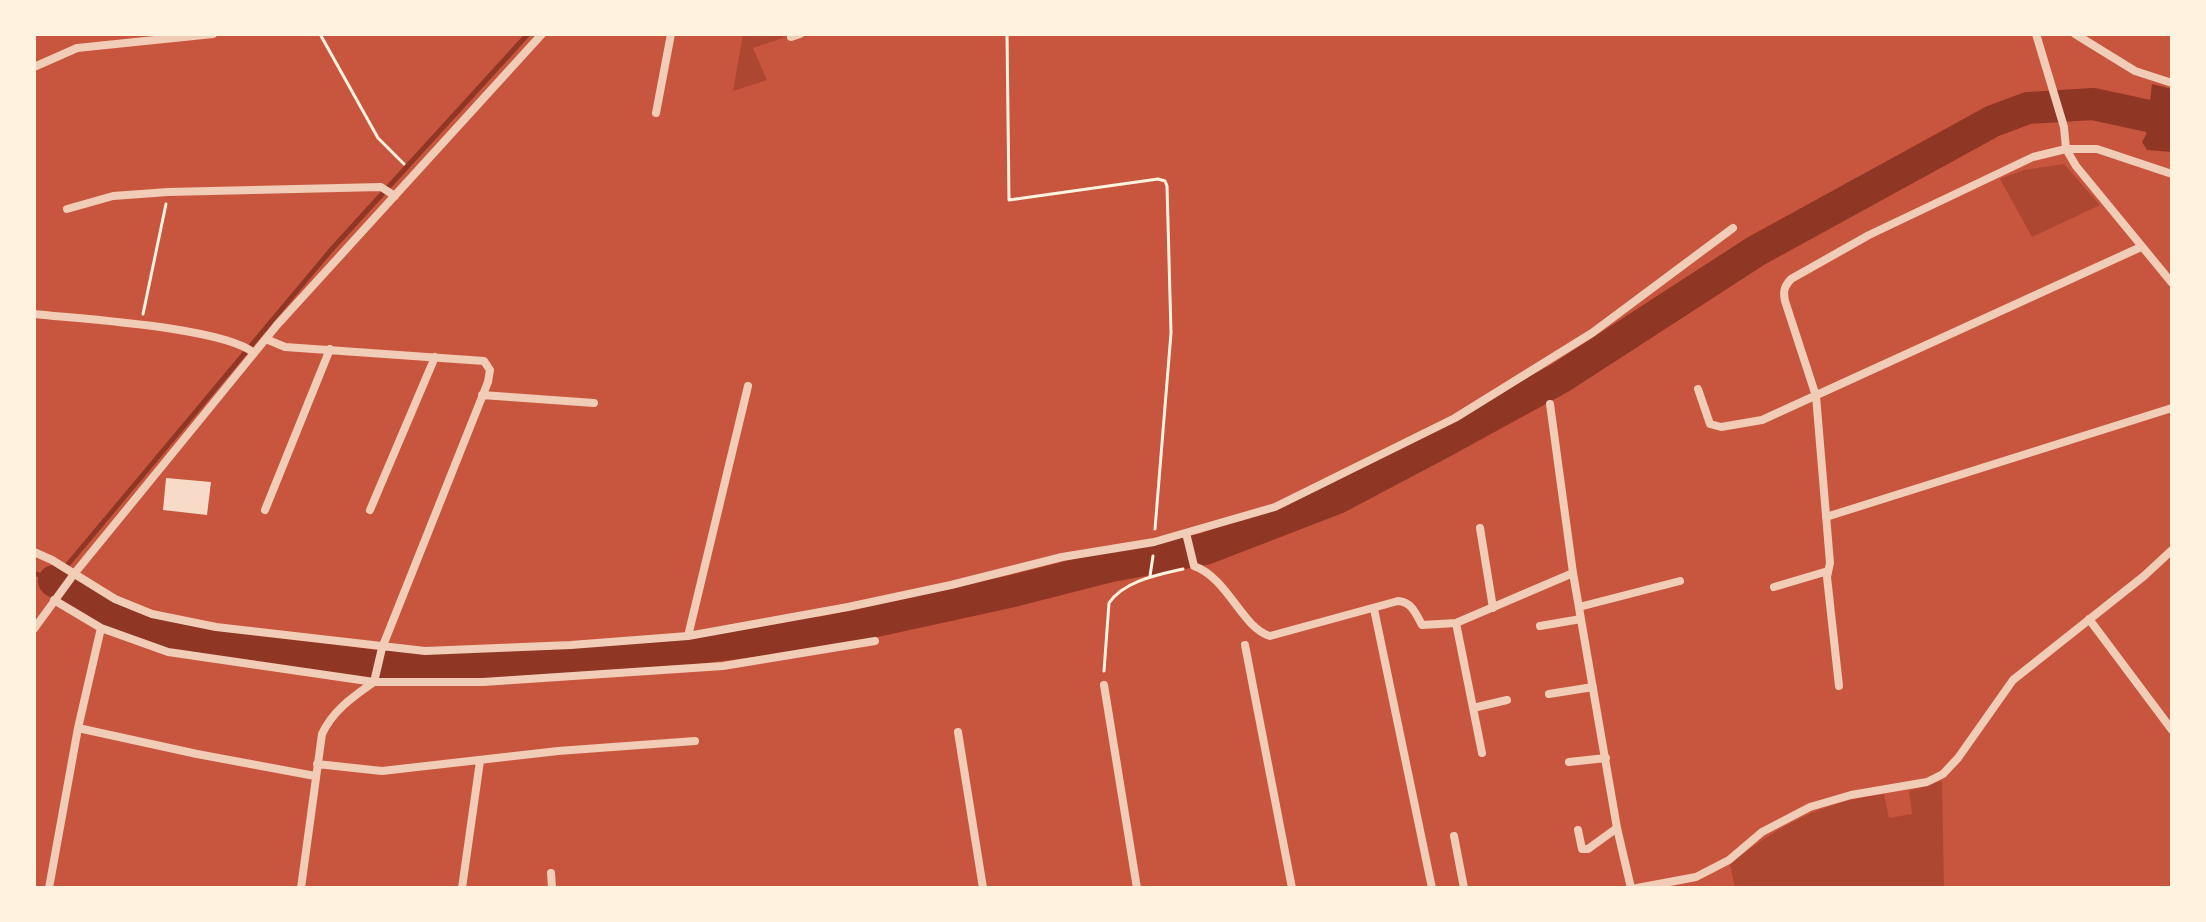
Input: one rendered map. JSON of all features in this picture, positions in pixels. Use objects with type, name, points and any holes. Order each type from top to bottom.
[{"type":"street","points":[[34,67],[77,48],[213,34]]},
{"type":"street","points":[[34,629],[73,573],[252,351],[542,34]]},
{"type":"street","points":[[656,113],[671,34]]},
{"type":"street","points":[[792,34],[791,37],[800,34]]},
{"type":"street","points":[[2036,34],[2064,127],[2066,149],[2076,166],[2172,283]]},
{"type":"street","points":[[2075,34],[2135,71],[2172,83]]},
{"type":"street","points":[[1839,686],[1816,396],[1783,293],[1791,279],[1869,235],[2033,157],[2066,149],[2097,149],[2172,174]]},
{"type":"street","points":[[67,209],[113,196],[168,192],[381,187],[394,194]]},
{"type":"street","points":[[34,552],[115,599],[173,620],[425,651],[688,636],[892,598],[1062,557],[1153,545],[1275,507],[1455,418],[1592,333],[1733,228]]},
{"type":"street","points":[[1698,389],[1710,424],[1715,427],[1762,420],[2141,247]]},
{"type":"street","points":[[34,314],[140,325],[240,343],[252,351]]},
{"type":"street","points":[[266,339],[285,347],[484,361],[490,370],[488,382],[382,648],[374,682],[328,720],[322,734],[301,888]]},
{"type":"street","points":[[265,510],[330,349]]},
{"type":"street","points":[[370,510],[435,357]]},
{"type":"street","points":[[688,636],[748,386]]},
{"type":"street","points":[[482,395],[594,403]]},
{"type":"street","points":[[1550,404],[1573,573],[1617,828],[1631,888]]},
{"type":"street","points":[[1826,517],[2172,408]]},
{"type":"street","points":[[1480,528],[1493,608]]},
{"type":"street","points":[[1186,533],[1194,566],[1208,571],[1257,629],[1270,636],[1398,601],[1406,602],[1422,625],[1456,623],[1573,573]]},
{"type":"street","points":[[1637,888],[1696,877],[1729,860],[1762,832],[1810,807],[1851,795],[1927,782],[1943,774],[1958,758],[2013,680],[2172,550]]},
{"type":"street","points":[[1774,587],[1828,571]]},
{"type":"street","points":[[1579,607],[1680,581]]},
{"type":"street","points":[[54,600],[101,628],[168,652],[374,682],[483,682],[723,666],[875,641]]},
{"type":"street","points":[[1374,609],[1432,888]]},
{"type":"street","points":[[1540,626],[1581,619]]},
{"type":"street","points":[[2089,619],[2172,730]]},
{"type":"street","points":[[1456,623],[1482,753]]},
{"type":"street","points":[[49,888],[78,728],[101,628]]},
{"type":"street","points":[[1245,645],[1292,888]]},
{"type":"street","points":[[1104,685],[1137,888]]},
{"type":"street","points":[[1549,694],[1593,687]]},
{"type":"street","points":[[1473,708],[1507,700]]},
{"type":"street","points":[[78,728],[315,776]]},
{"type":"street","points":[[958,732],[983,888]]},
{"type":"street","points":[[317,764],[382,771],[558,751],[695,741]]},
{"type":"street","points":[[1569,762],[1606,758]]},
{"type":"street","points":[[462,888],[480,761]]},
{"type":"street","points":[[1578,830],[1582,849],[1588,849],[1617,828]]},
{"type":"street","points":[[1454,836],[1464,888]]},
{"type":"street","points":[[551,873],[552,888]]},
{"type":"path","points":[[320,34],[378,138],[404,164]]},
{"type":"path","points":[[1007,34],[1009,200],[1158,179],[1165,181],[1167,186],[1171,333],[1150,576]]},
{"type":"path","points":[[140,325],[168,192]]},
{"type":"path","points":[[1104,685],[1109,603],[1122,590],[1150,576],[1194,566]]},
{"type":"shaded area","points":[[743,34],[784,34],[783,38],[753,48],[767,80],[733,91]]},
{"type":"shaded area","points":[[2152,84],[2172,89],[2172,152],[2147,150],[2142,142],[2146,135]]},
{"type":"shaded area","points":[[2064,164],[2100,205],[2032,237],[2000,179],[2024,170]]},
{"type":"shaded area","points":[[1942,781],[1944,888],[1735,888],[1730,864],[1802,817],[1840,803],[1884,794],[1889,818],[1912,814],[1909,791]]},
{"type":"building","points":[[166,478],[211,482],[207,515],[163,510]]},
{"type":"waterway","points":[[34,573],[54,581],[331,250],[528,34]]},
{"type":"waterway","points":[[54,581],[112,616],[169,637],[376,666],[466,666],[624,657],[825,632],[1111,566],[1205,549],[1337,498],[1560,378],[1756,251],[1993,121],[2028,108],[2093,104],[2172,121]]}]
